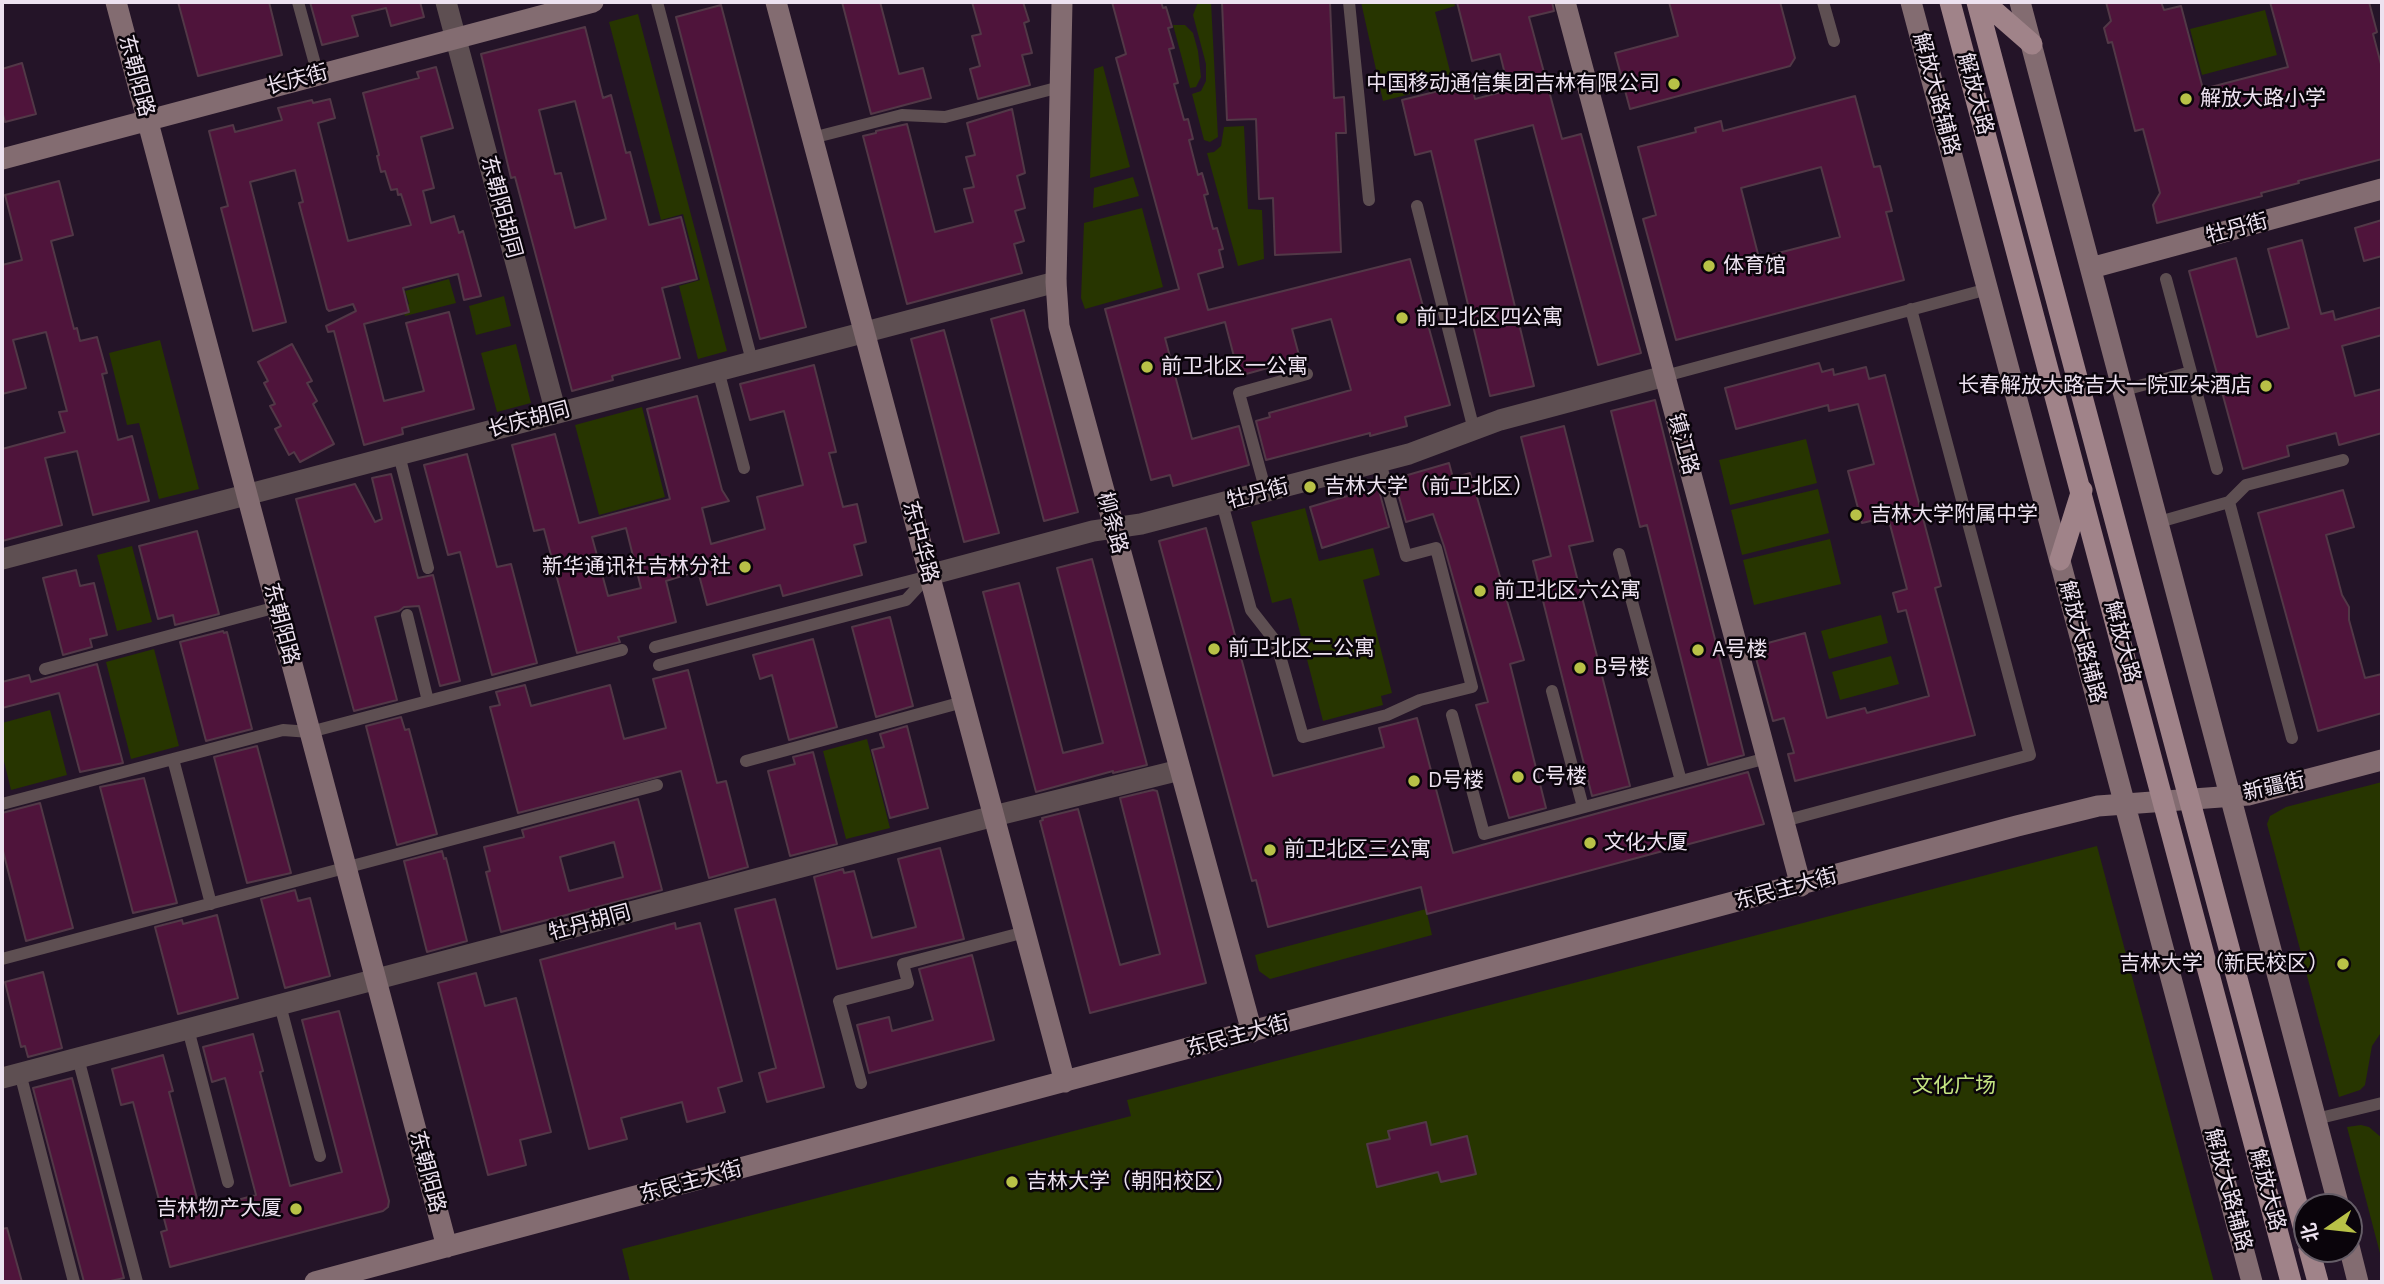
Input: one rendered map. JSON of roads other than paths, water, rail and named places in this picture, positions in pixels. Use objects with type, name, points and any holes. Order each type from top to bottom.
[{"type":"main road","name":"解放大路","points":[[1950,2],[2291,1282]]},
{"type":"main road","name":"解放大路","points":[[1977,2],[2294,1193]]},
{"type":"main road","points":[[1984,2],[2032,44]]},
{"type":"main road","points":[[2060,560],[2082,490]]},
{"type":"main road","name":"解放大路","points":[[2313,1263],[2318,1282]]},
{"type":"street","name":"东朝阳路","points":[[116,2],[447,1247]]},
{"type":"street","name":"东朝阳胡同","points":[[446,2],[556,413]]},
{"type":"street","name":"长庆街","points":[[2,159],[593,2]]},
{"type":"street","name":"东中华路","points":[[776,2],[1065,1082]]},
{"type":"street","name":"柳条路","points":[[1062,2],[1056,282],[1061,336],[1252,1032]]},
{"type":"street","name":"镇江路","points":[[1565,2],[1801,886]]},
{"type":"street","name":"解放大路辅路","points":[[1911,2],[2252,1282]]},
{"type":"street","points":[[2020,2],[2335,1193]]},
{"type":"street","name":"牡丹街","points":[[2091,268],[2382,189]]},
{"type":"street","name":"长庆胡同","points":[[2,559],[1056,282]]},
{"type":"street","name":"牡丹街","points":[[929,575],[1093,531],[1142,524],[1380,462],[1500,420],[1665,376]]},
{"type":"street","name":"新疆街","points":[[2164,801],[2248,795],[2382,760]]},
{"type":"street","name":"牡丹胡同","points":[[11,1076],[993,816],[1180,770]]},
{"type":"street","name":"东民主大街","points":[[319,1282],[2017,826],[2098,806],[2164,801]]},
{"type":"street","points":[[2353,1263],[2358,1282]]},
{"type":"lane","points":[[298,2],[318,75]]},
{"type":"lane","points":[[657,2],[752,360]]},
{"type":"lane","points":[[1349,2],[1369,200]]},
{"type":"lane","points":[[1823,2],[1834,41]]},
{"type":"lane","points":[[812,138],[902,115],[945,117],[1060,87]]},
{"type":"lane","points":[[1417,206],[1474,429]]},
{"type":"lane","points":[[2166,279],[2217,469]]},
{"type":"lane","points":[[1665,376],[1988,289]]},
{"type":"lane","points":[[1784,821],[2030,755],[1911,309]]},
{"type":"lane","points":[[718,370],[744,468]]},
{"type":"lane","points":[[2124,390],[2191,372]]},
{"type":"lane","points":[[1266,492],[1239,393],[1307,374]]},
{"type":"lane","points":[[399,455],[428,568]]},
{"type":"lane","points":[[2159,522],[2229,502],[2246,485],[2343,460]]},
{"type":"lane","points":[[1222,503],[1251,610],[1276,642],[1303,737],[1387,715],[1420,700],[1472,687],[1436,548],[1406,556],[1380,462]]},
{"type":"lane","points":[[2229,502],[2292,738]]},
{"type":"lane","points":[[1619,554],[1681,781]]},
{"type":"lane","points":[[655,647],[929,575]]},
{"type":"lane","points":[[659,665],[906,600],[929,575]]},
{"type":"lane","points":[[45,669],[277,607]]},
{"type":"lane","points":[[407,615],[428,701]]},
{"type":"lane","points":[[2,804],[283,730],[310,732],[622,650]]},
{"type":"lane","points":[[1552,691],[1583,807]]},
{"type":"lane","points":[[746,761],[963,702]]},
{"type":"lane","points":[[1452,715],[1484,834],[1767,758]]},
{"type":"lane","points":[[173,759],[211,904]]},
{"type":"lane","points":[[2,958],[657,785]]},
{"type":"lane","points":[[861,1083],[839,1001],[908,983],[903,964],[1025,932]]},
{"type":"lane","points":[[280,1005],[320,1156]]},
{"type":"lane","points":[[188,1029],[228,1182]]},
{"type":"lane","points":[[78,1058],[137,1282]]},
{"type":"lane","points":[[11,1076],[74,1282]]},
{"type":"lane","points":[[2316,1119],[2382,1103]]},
{"type":"place","name":"中国移动通信集团吉林有限公司","points":[[1674,84]]},
{"type":"place","name":"解放大路小学","points":[[2186,99]]},
{"type":"place","name":"体育馆","points":[[1709,266]]},
{"type":"place","name":"前卫北区四公寓","points":[[1402,318]]},
{"type":"place","name":"前卫北区一公寓","points":[[1147,367]]},
{"type":"place","name":"长春解放大路吉大一院亚朵酒店","points":[[2266,386]]},
{"type":"place","name":"吉林大学（前卫北区）","points":[[1310,487]]},
{"type":"place","name":"吉林大学附属中学","points":[[1856,515]]},
{"type":"place","name":"新华通讯社吉林分社","points":[[745,567]]},
{"type":"place","name":"前卫北区六公寓","points":[[1480,591]]},
{"type":"place","name":"前卫北区二公寓","points":[[1214,649]]},
{"type":"place","name":"A号楼","points":[[1698,650]]},
{"type":"place","name":"B号楼","points":[[1580,668]]},
{"type":"place","name":"C号楼","points":[[1518,777]]},
{"type":"place","name":"D号楼","points":[[1414,781]]},
{"type":"place","name":"文化大厦","points":[[1590,843]]},
{"type":"place","name":"前卫北区三公寓","points":[[1270,850]]},
{"type":"place","name":"吉林大学（新民校区）","points":[[2343,964]]},
{"type":"place","name":"吉林大学（朝阳校区）","points":[[1012,1182]]},
{"type":"place","name":"吉林物产大厦","points":[[296,1209]]},
{"type":"park label","name":"文化广场","points":[[1954,1086]]}]
